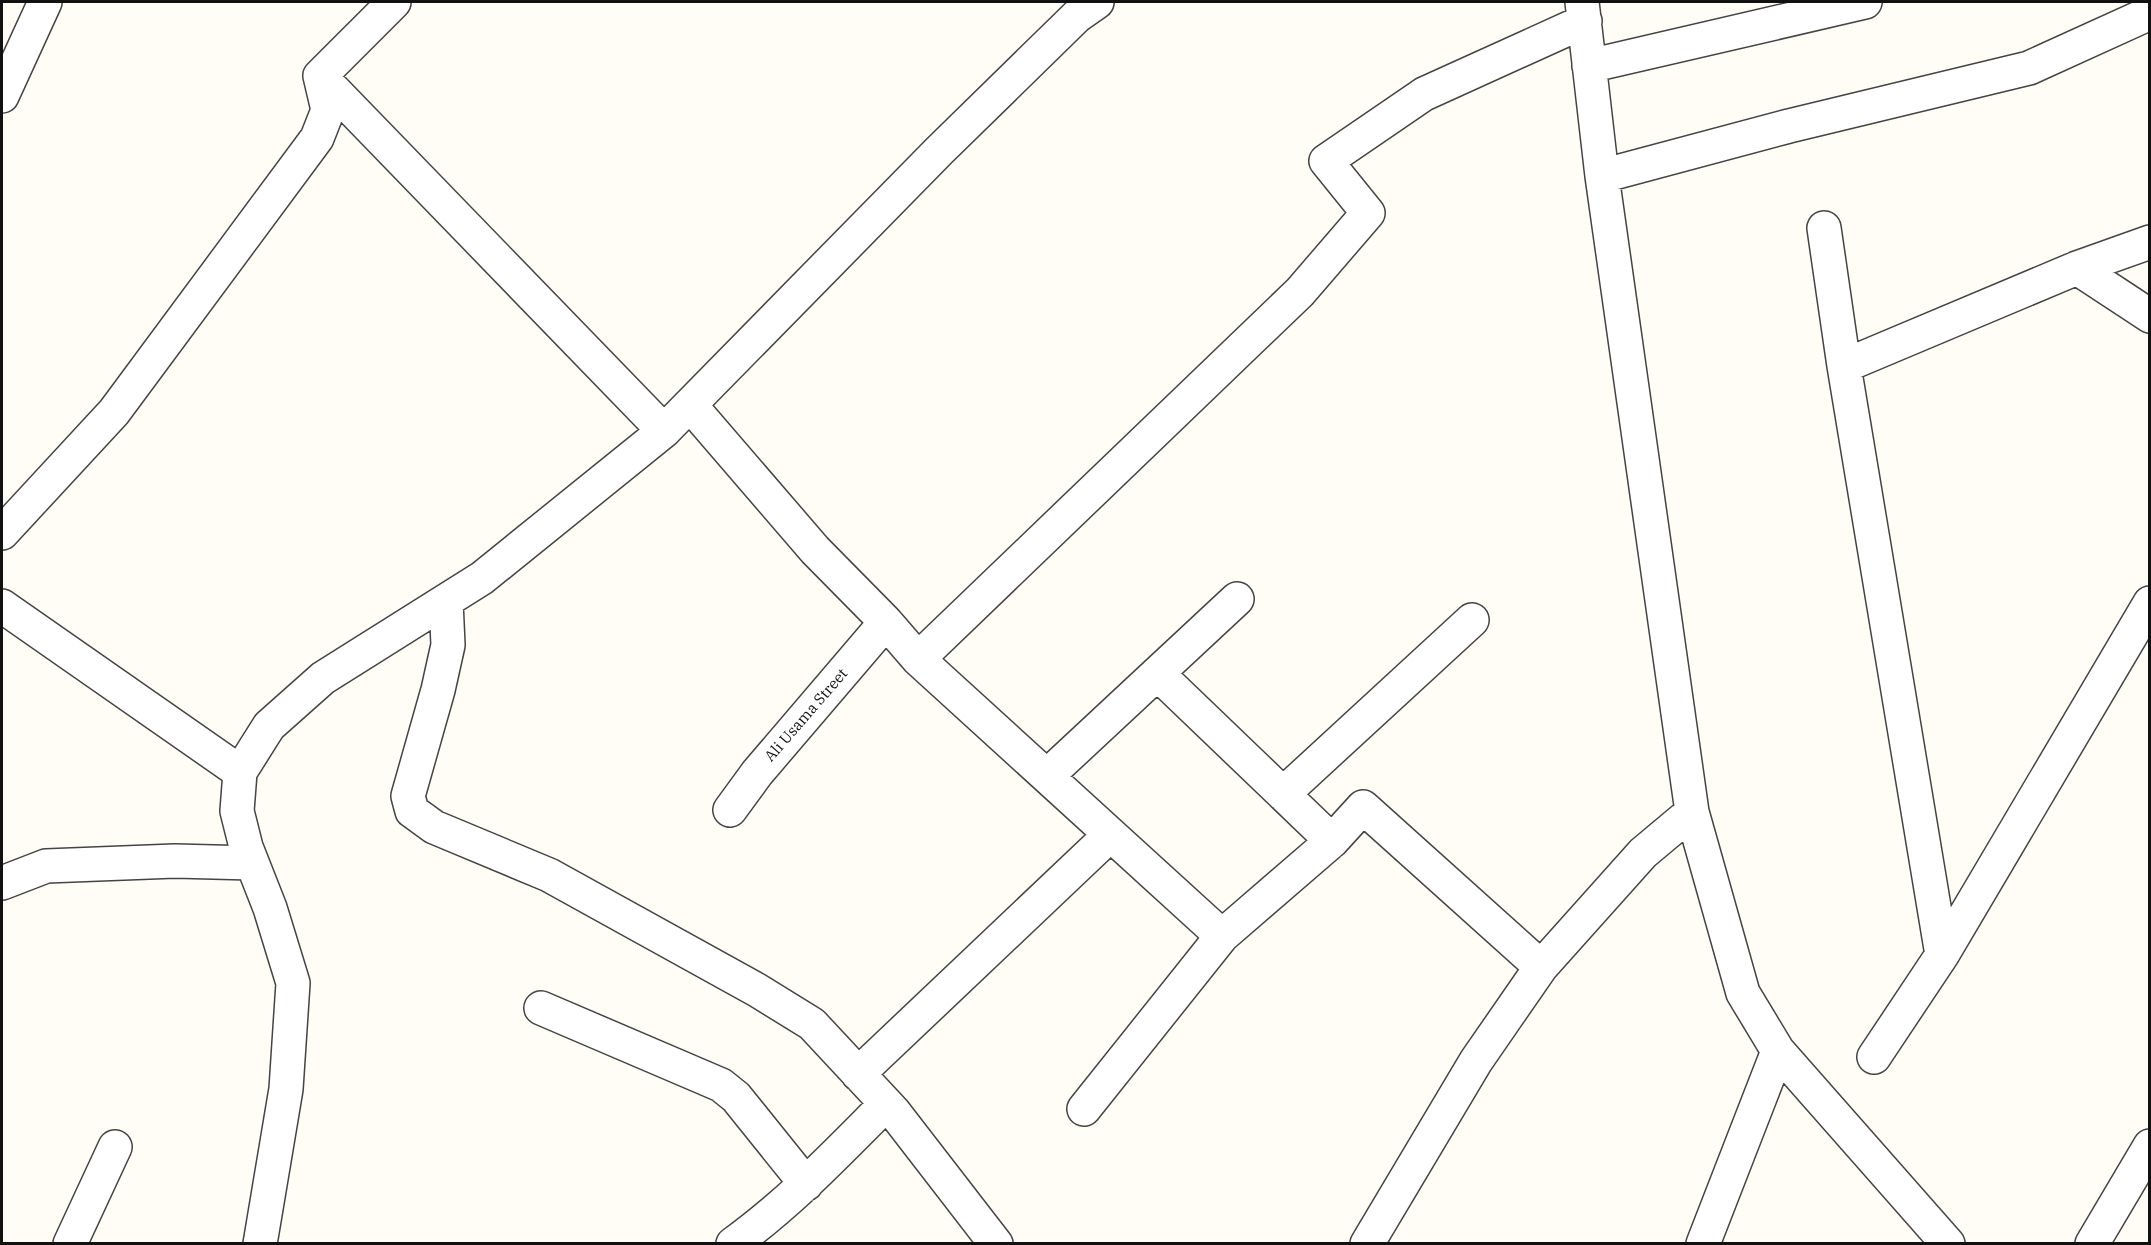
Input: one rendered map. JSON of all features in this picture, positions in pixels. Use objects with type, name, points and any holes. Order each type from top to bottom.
[{"type":"street","points":[[2,96],[45,2]]},
{"type":"street","points":[[320,76],[394,2]]},
{"type":"street","points":[[1589,66],[1865,2]]},
{"type":"street","points":[[260,1244],[286,1089],[292,982],[237,811],[240,772],[269,726],[323,678],[482,578],[664,431],[691,406],[1080,6]]},
{"type":"street","points":[[918,659],[1300,292],[1368,213],[1326,161],[1424,94],[1583,11],[1602,176],[1692,812],[1743,993],[1778,1051],[1948,1244]]},
{"type":"street","points":[[1602,176],[1789,126],[2029,68],[2150,12]]},
{"type":"street","points":[[320,76],[664,431]]},
{"type":"street","points":[[2,533],[114,412],[317,138],[328,110],[320,76]]},
{"type":"street","points":[[1824,228],[1844,366],[1942,956]]},
{"type":"street","points":[[1844,366],[2077,268],[2150,242]]},
{"type":"street","points":[[2077,268],[2150,315]]},
{"type":"street","points":[[691,406],[815,550],[886,622],[918,659],[1222,936]]},
{"type":"street","points":[[1047,776],[1237,599]]},
{"type":"street","points":[[446,601],[448,645],[438,690],[408,795],[412,811],[434,827],[549,875],[757,990],[812,1024],[886,1104],[996,1244]]},
{"type":"street","points":[[1874,1057],[1942,956],[2150,603]]},
{"type":"street","points":[[2,606],[240,772]]},
{"type":"street","points":[[1283,794],[1472,620]]},
{"type":"street","name":"Ali Usama Street","points":[[730,810],[757,773],[886,622]]},
{"type":"street","points":[[1158,674],[1332,841]]},
{"type":"street","points":[[1084,1109],[1222,936],[1332,841],[1363,807],[1541,967]]},
{"type":"street","points":[[1367,1244],[1476,1061],[1541,967],[1643,854],[1692,812]]},
{"type":"street","points":[[858,1074],[1110,835]]},
{"type":"street","points":[[2,883],[46,866],[175,861],[252,863]]},
{"type":"street","points":[[541,1008],[721,1085],[736,1097],[806,1184]]},
{"type":"street","points":[[1703,1244],[1778,1051]]},
{"type":"street","points":[[733,1244],[758,1226],[806,1184],[886,1104]]},
{"type":"street","points":[[2092,1244],[2150,1146]]},
{"type":"street","points":[[69,1244],[115,1148]]}]
